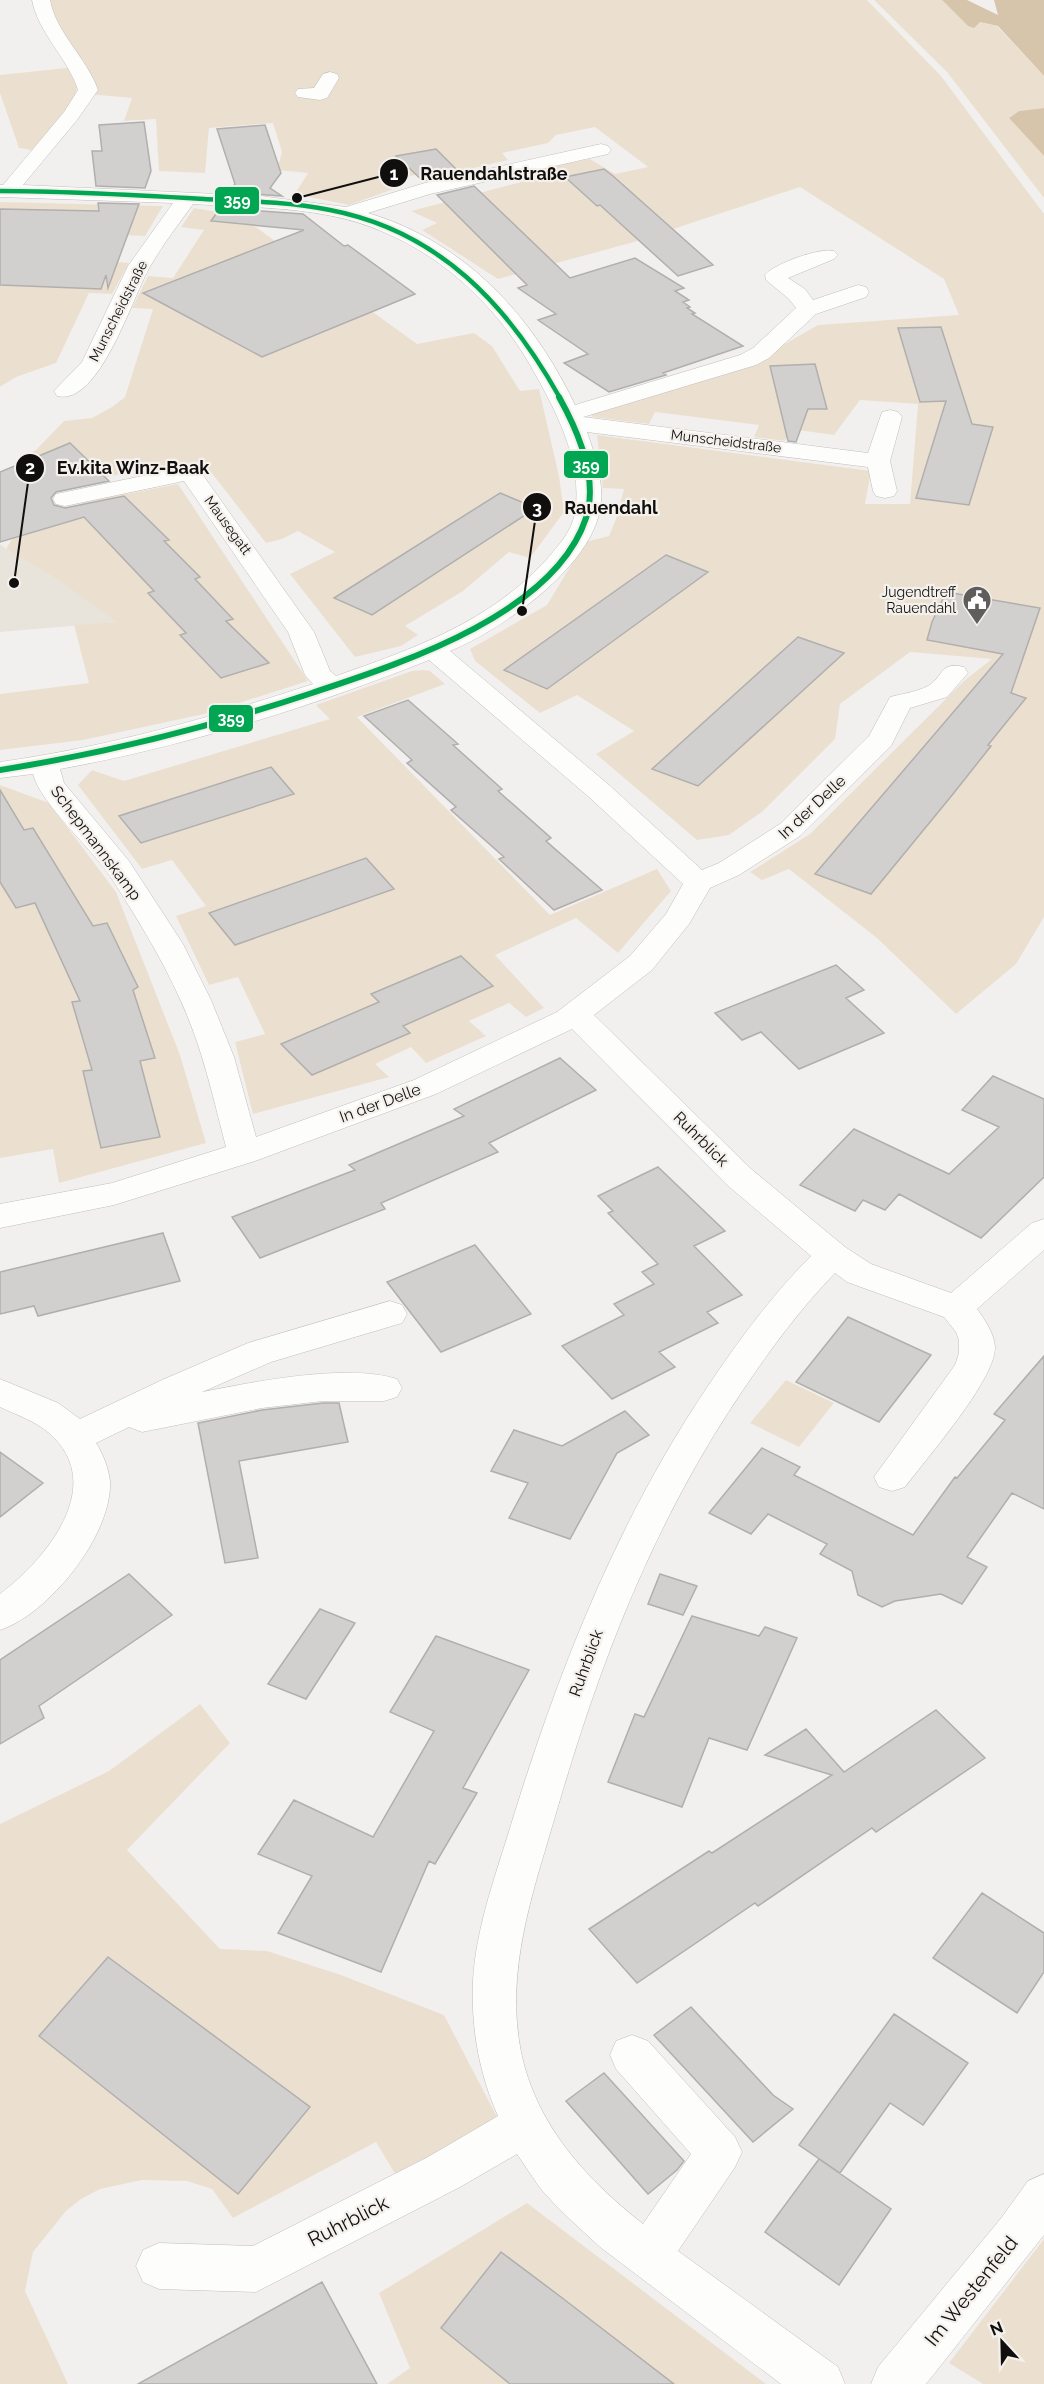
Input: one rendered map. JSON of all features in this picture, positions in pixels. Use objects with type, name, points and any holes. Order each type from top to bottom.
[{"type":"street","points":[[4,191],[78,108],[88,90],[85,77],[40,7],[41,0]]},
{"type":"street","points":[[305,93],[320,93],[330,78]]},
{"type":"street","points":[[348,213],[451,182],[601,150]]},
{"type":"street","points":[[0,770],[97,755],[154,741],[331,686],[432,649],[508,608],[556,564],[583,528],[590,491],[571,418],[543,365],[527,342],[486,290],[470,274],[410,235],[348,213],[276,203],[4,191]]},
{"type":"street","name":"Munscheidstraße","points":[[65,391],[92,365],[139,266],[187,198]]},
{"type":"street","points":[[808,309],[797,294],[777,280],[776,276],[783,271],[827,255]]},
{"type":"street","points":[[571,418],[748,360],[761,353],[808,309],[858,292]]},
{"type":"street","points":[[885,491],[878,461],[890,417]]},
{"type":"street","name":"Munscheidstraße","points":[[571,418],[878,461]]},
{"type":"street","name":"Mausegatt","points":[[65,499],[190,473],[301,632],[318,675],[331,686]]},
{"type":"street","points":[[432,649],[599,791],[698,882]]},
{"type":"street","name":"In der Delle","points":[[0,1216],[114,1194],[244,1153],[425,1087],[576,1015],[641,963],[679,918],[698,882],[729,869],[790,830],[881,740],[899,703],[938,691],[956,673]]},
{"type":"street","name":"Schepmannskamp","points":[[45,764],[50,785],[119,867],[168,944],[192,992],[218,1057],[244,1153]]},
{"type":"street","name":"Ruhrblick","points":[[576,1015],[609,1045],[738,1176],[781,1214],[834,1255],[859,1274],[956,1308]]},
{"type":"street","points":[[892,1477],[946,1406],[975,1359],[976,1342],[971,1324],[956,1308],[1044,1231]]},
{"type":"street","name":"Ruhrblick","points":[[821,2384],[596,2216],[567,2186],[524,2125],[507,2083],[496,2037],[494,1978],[503,1925],[557,1742],[605,1610],[626,1563],[683,1452],[760,1337],[811,1276],[834,1255]]},
{"type":"street","points":[[88,1432],[175,1389],[260,1352],[390,1314]]},
{"type":"street","points":[[0,1392],[45,1414],[67,1428],[88,1432],[288,1390],[344,1386],[384,1388]]},
{"type":"street","points":[[0,1615],[28,1596],[55,1566],[76,1537],[85,1519],[91,1502],[91,1480],[87,1461],[88,1432]]},
{"type":"street","points":[[632,2055],[719,2152],[648,2256]]},
{"type":"street","name":"Ruhrblick","points":[[159,2266],[256,2269],[444,2172],[524,2125]]},
{"type":"street","name":"Im Westenfeld","points":[[896,2384],[1018,2233],[1044,2196]]},
{"type":"shaded area","points":[[48,0],[867,0],[941,76],[1044,214],[1044,917],[1016,964],[956,1014],[877,938],[789,869],[762,880],[750,872],[810,834],[965,680],[992,659],[910,652],[840,704],[835,739],[763,811],[729,835],[697,840],[596,754],[634,731],[577,695],[540,713],[475,661],[470,649],[547,605],[585,542],[609,536],[624,489],[603,488],[597,435],[871,471],[865,504],[910,504],[918,404],[860,400],[834,435],[790,429],[785,441],[754,437],[759,425],[655,412],[649,424],[593,417],[589,413],[755,361],[818,325],[959,315],[944,279],[800,187],[634,242],[498,279],[422,230],[437,223],[411,211],[529,180],[519,173],[590,159],[615,174],[648,167],[595,127],[556,135],[548,143],[502,153],[508,160],[427,179],[419,174],[394,180],[402,186],[349,205],[295,194],[308,173],[277,170],[282,152],[273,123],[209,128],[205,173],[159,171],[156,119],[124,121],[132,98],[87,94],[59,36]]},
{"type":"shaded area","points":[[874,0],[942,0],[968,26],[980,22],[997,26],[1044,76],[1044,108],[1019,111],[1009,118],[1044,156],[1044,198],[947,72]]},
{"type":"shaded area","points":[[942,0],[967,0],[998,15],[994,0],[1044,0],[1044,76],[998,26],[980,22],[974,28],[968,26]]},
{"type":"shaded area","points":[[75,67],[76,91],[66,113],[33,150],[19,148],[0,93],[0,75]]},
{"type":"shaded area","points":[[1044,108],[1044,156],[1009,118],[1019,111]]},
{"type":"shaded area","points":[[0,202],[163,206],[145,236],[121,235],[105,261],[129,263],[112,294],[89,293],[56,363],[16,377],[0,387]]},
{"type":"shaded area","points":[[194,208],[217,212],[212,221],[253,225],[417,344],[474,333],[492,346],[520,391],[539,389],[559,476],[564,512],[530,558],[509,552],[463,591],[405,626],[418,635],[401,646],[355,657],[290,574],[335,552],[298,531],[282,539],[266,543],[204,463],[145,469],[65,486],[15,461],[36,450],[64,421],[92,418],[125,397],[153,309],[132,308],[148,276],[173,278],[204,230],[181,227]]},
{"type":"shaded area","points":[[178,484],[308,681],[204,714],[83,740],[0,750],[0,694],[89,683],[74,625],[117,622],[56,579],[6,549],[12,539],[64,523],[54,513],[85,502]]},
{"type":"shaded area","points":[[0,544],[56,579],[118,622],[0,632]]},
{"type":"shaded area","points":[[412,671],[430,671],[445,684],[357,717],[550,915],[657,869],[671,891],[618,953],[576,918],[495,955],[544,1008],[526,1017],[509,1003],[469,1021],[486,1036],[426,1063],[411,1047],[375,1064],[389,1077],[253,1114],[235,1042],[265,1034],[238,977],[209,985],[176,916],[206,906],[172,860],[142,869],[78,785],[92,770],[124,781],[330,719],[316,705]]},
{"type":"shaded area","points":[[0,785],[49,803],[116,892],[180,1055],[206,1143],[59,1183],[53,1149],[0,1158]]},
{"type":"shaded area","points":[[786,1380],[834,1403],[799,1447],[750,1423]]},
{"type":"shaded area","points":[[200,1704],[230,1743],[127,1850],[220,1949],[267,1951],[341,1975],[444,2015],[498,2119],[397,2177],[376,2142],[233,2218],[212,2189],[187,2181],[142,2180],[100,2189],[81,2199],[66,2211],[33,2252],[25,2291],[68,2384],[0,2384],[0,1824],[109,1771]]},
{"type":"shaded area","points":[[527,2203],[766,2384],[387,2384],[410,2368],[379,2293]]},
{"type":"shaded area","points":[[1044,2239],[1044,2384],[983,2384],[949,2363]]},
{"type":"building","points":[[144,122],[151,171],[145,188],[96,186],[92,151],[102,151],[99,125]]},
{"type":"building","points":[[265,125],[281,173],[270,188],[282,196],[229,192],[235,184],[217,129]]},
{"type":"building","points":[[436,149],[460,173],[423,181],[396,156]]},
{"type":"building","points":[[604,169],[713,265],[678,276],[600,205],[597,206],[565,177]]},
{"type":"building","points":[[474,186],[570,278],[635,258],[684,288],[675,291],[689,300],[683,302],[695,313],[692,314],[743,346],[663,373],[666,375],[609,392],[564,363],[588,354],[538,320],[556,314],[518,288],[527,285],[437,195]]},
{"type":"building","points":[[98,203],[139,204],[108,288],[106,275],[101,289],[0,285],[0,209],[99,211]]},
{"type":"building","points":[[220,208],[303,214],[344,246],[348,245],[415,294],[262,357],[143,293],[304,230],[211,221]]},
{"type":"building","points":[[941,327],[972,424],[993,427],[969,505],[916,498],[946,401],[920,402],[898,328]]},
{"type":"building","points":[[815,364],[827,409],[808,409],[796,442],[788,441],[770,366]]},
{"type":"building","points":[[70,443],[109,481],[56,492],[51,498],[54,505],[65,508],[124,496],[169,540],[164,541],[200,577],[195,579],[233,619],[226,621],[269,663],[221,678],[180,635],[186,633],[148,593],[154,591],[84,517],[0,542],[0,472]]},
{"type":"building","points":[[500,493],[536,508],[372,615],[334,598]]},
{"type":"building","points":[[666,555],[708,572],[547,689],[504,670]]},
{"type":"building","points":[[946,592],[1040,608],[1011,693],[1026,698],[988,745],[991,746],[871,894],[815,874],[1003,654],[927,640],[932,622]]},
{"type":"building","points":[[798,637],[844,653],[698,786],[652,769]]},
{"type":"building","points":[[408,700],[458,744],[453,745],[502,789],[498,791],[551,838],[546,841],[602,890],[554,910],[499,859],[504,857],[451,810],[456,807],[407,763],[412,760],[364,716]]},
{"type":"building","points":[[271,767],[294,794],[141,843],[119,816]]},
{"type":"building","points":[[0,790],[24,830],[33,828],[93,926],[107,923],[138,987],[133,990],[155,1058],[140,1061],[160,1137],[101,1148],[83,1071],[92,1070],[72,1002],[80,1001],[35,903],[16,908],[0,882]]},
{"type":"building","points":[[366,858],[394,889],[235,945],[209,913]]},
{"type":"building","points":[[461,956],[493,986],[403,1026],[410,1033],[312,1075],[281,1044],[379,1002],[371,994]]},
{"type":"building","points":[[836,965],[864,990],[846,998],[884,1033],[799,1069],[761,1032],[742,1040],[715,1013]]},
{"type":"building","points":[[560,1058],[596,1090],[489,1143],[498,1152],[381,1203],[385,1209],[260,1258],[232,1217],[355,1170],[349,1165],[464,1116],[454,1109]]},
{"type":"building","points":[[993,1076],[1044,1099],[1044,1177],[981,1238],[899,1194],[885,1210],[863,1200],[855,1211],[800,1185],[854,1129],[949,1174],[999,1127],[962,1110]]},
{"type":"building","points":[[658,1167],[725,1231],[694,1246],[742,1295],[707,1312],[718,1323],[659,1352],[675,1367],[612,1399],[562,1346],[624,1315],[614,1304],[654,1284],[642,1272],[658,1264],[608,1213],[613,1211],[598,1196]]},
{"type":"building","points":[[163,1233],[180,1281],[38,1316],[34,1306],[0,1314],[0,1272]]},
{"type":"building","points":[[475,1245],[531,1314],[441,1352],[387,1282]]},
{"type":"building","points":[[848,1317],[931,1355],[879,1422],[796,1382]]},
{"type":"building","points":[[1044,1356],[1044,1509],[1012,1493],[967,1557],[987,1567],[962,1604],[941,1594],[895,1601],[882,1607],[858,1595],[852,1571],[820,1554],[827,1544],[768,1514],[751,1534],[709,1513],[762,1448],[800,1467],[794,1475],[913,1535],[955,1477],[957,1478],[1005,1420],[994,1414]]},
{"type":"building","points":[[339,1403],[348,1442],[239,1461],[258,1558],[225,1563],[198,1423],[262,1410]]},
{"type":"building","points":[[625,1411],[649,1435],[617,1453],[570,1539],[509,1518],[528,1483],[491,1471],[514,1430],[562,1446]]},
{"type":"building","points":[[0,1452],[43,1483],[0,1517]]},
{"type":"building","points":[[129,1574],[172,1615],[39,1706],[44,1718],[0,1744],[0,1660]]},
{"type":"building","points":[[660,1574],[697,1586],[683,1615],[648,1604]]},
{"type":"building","points":[[320,1609],[355,1623],[306,1699],[268,1684]]},
{"type":"building","points":[[692,1616],[759,1636],[765,1627],[797,1638],[747,1750],[709,1738],[682,1807],[608,1782],[635,1714],[644,1717]]},
{"type":"building","points":[[436,1636],[529,1670],[463,1788],[477,1793],[435,1864],[429,1861],[381,1972],[278,1933],[312,1876],[258,1854],[294,1800],[373,1837],[434,1731],[390,1712]]},
{"type":"building","points":[[936,1710],[985,1758],[876,1832],[872,1828],[758,1906],[755,1903],[637,1983],[589,1929],[832,1775],[765,1755],[806,1729],[844,1772]]},
{"type":"building","points":[[982,1893],[1044,1933],[1044,1972],[1017,2013],[933,1958]]},
{"type":"building","points":[[108,1957],[310,2107],[238,2194],[39,2036]]},
{"type":"building","points":[[691,2007],[773,2095],[793,2109],[753,2142],[654,2035]]},
{"type":"building","points":[[894,2014],[968,2063],[923,2125],[890,2103],[840,2173],[799,2145]]},
{"type":"building","points":[[604,2073],[684,2161],[677,2170],[648,2194],[566,2101]]},
{"type":"building","points":[[819,2159],[891,2209],[839,2285],[765,2232]]},
{"type":"building","points":[[501,2252],[674,2384],[510,2384],[441,2328]]},
{"type":"building","points":[[322,2282],[377,2384],[138,2384]]},
{"type":"transit line","name":"359","points":[[0,191],[104,194],[296,205],[349,214],[385,226],[417,241],[447,259],[473,281],[497,305],[519,333],[566,409],[585,461],[589,498],[587,515],[581,531],[563,557],[541,581],[503,612],[451,642],[367,675],[205,726],[83,756],[0,770]]},
{"type":"place","name":"Rauendahlstraße","points":[[297,198]]},
{"type":"place","name":"Ev.kita Winz-Baak","points":[[14,583]]},
{"type":"place","name":"Rauendahl","points":[[522,611]]},
{"type":"place","name":"Jugendtreff Rauendahl","points":[[977,626]]}]
